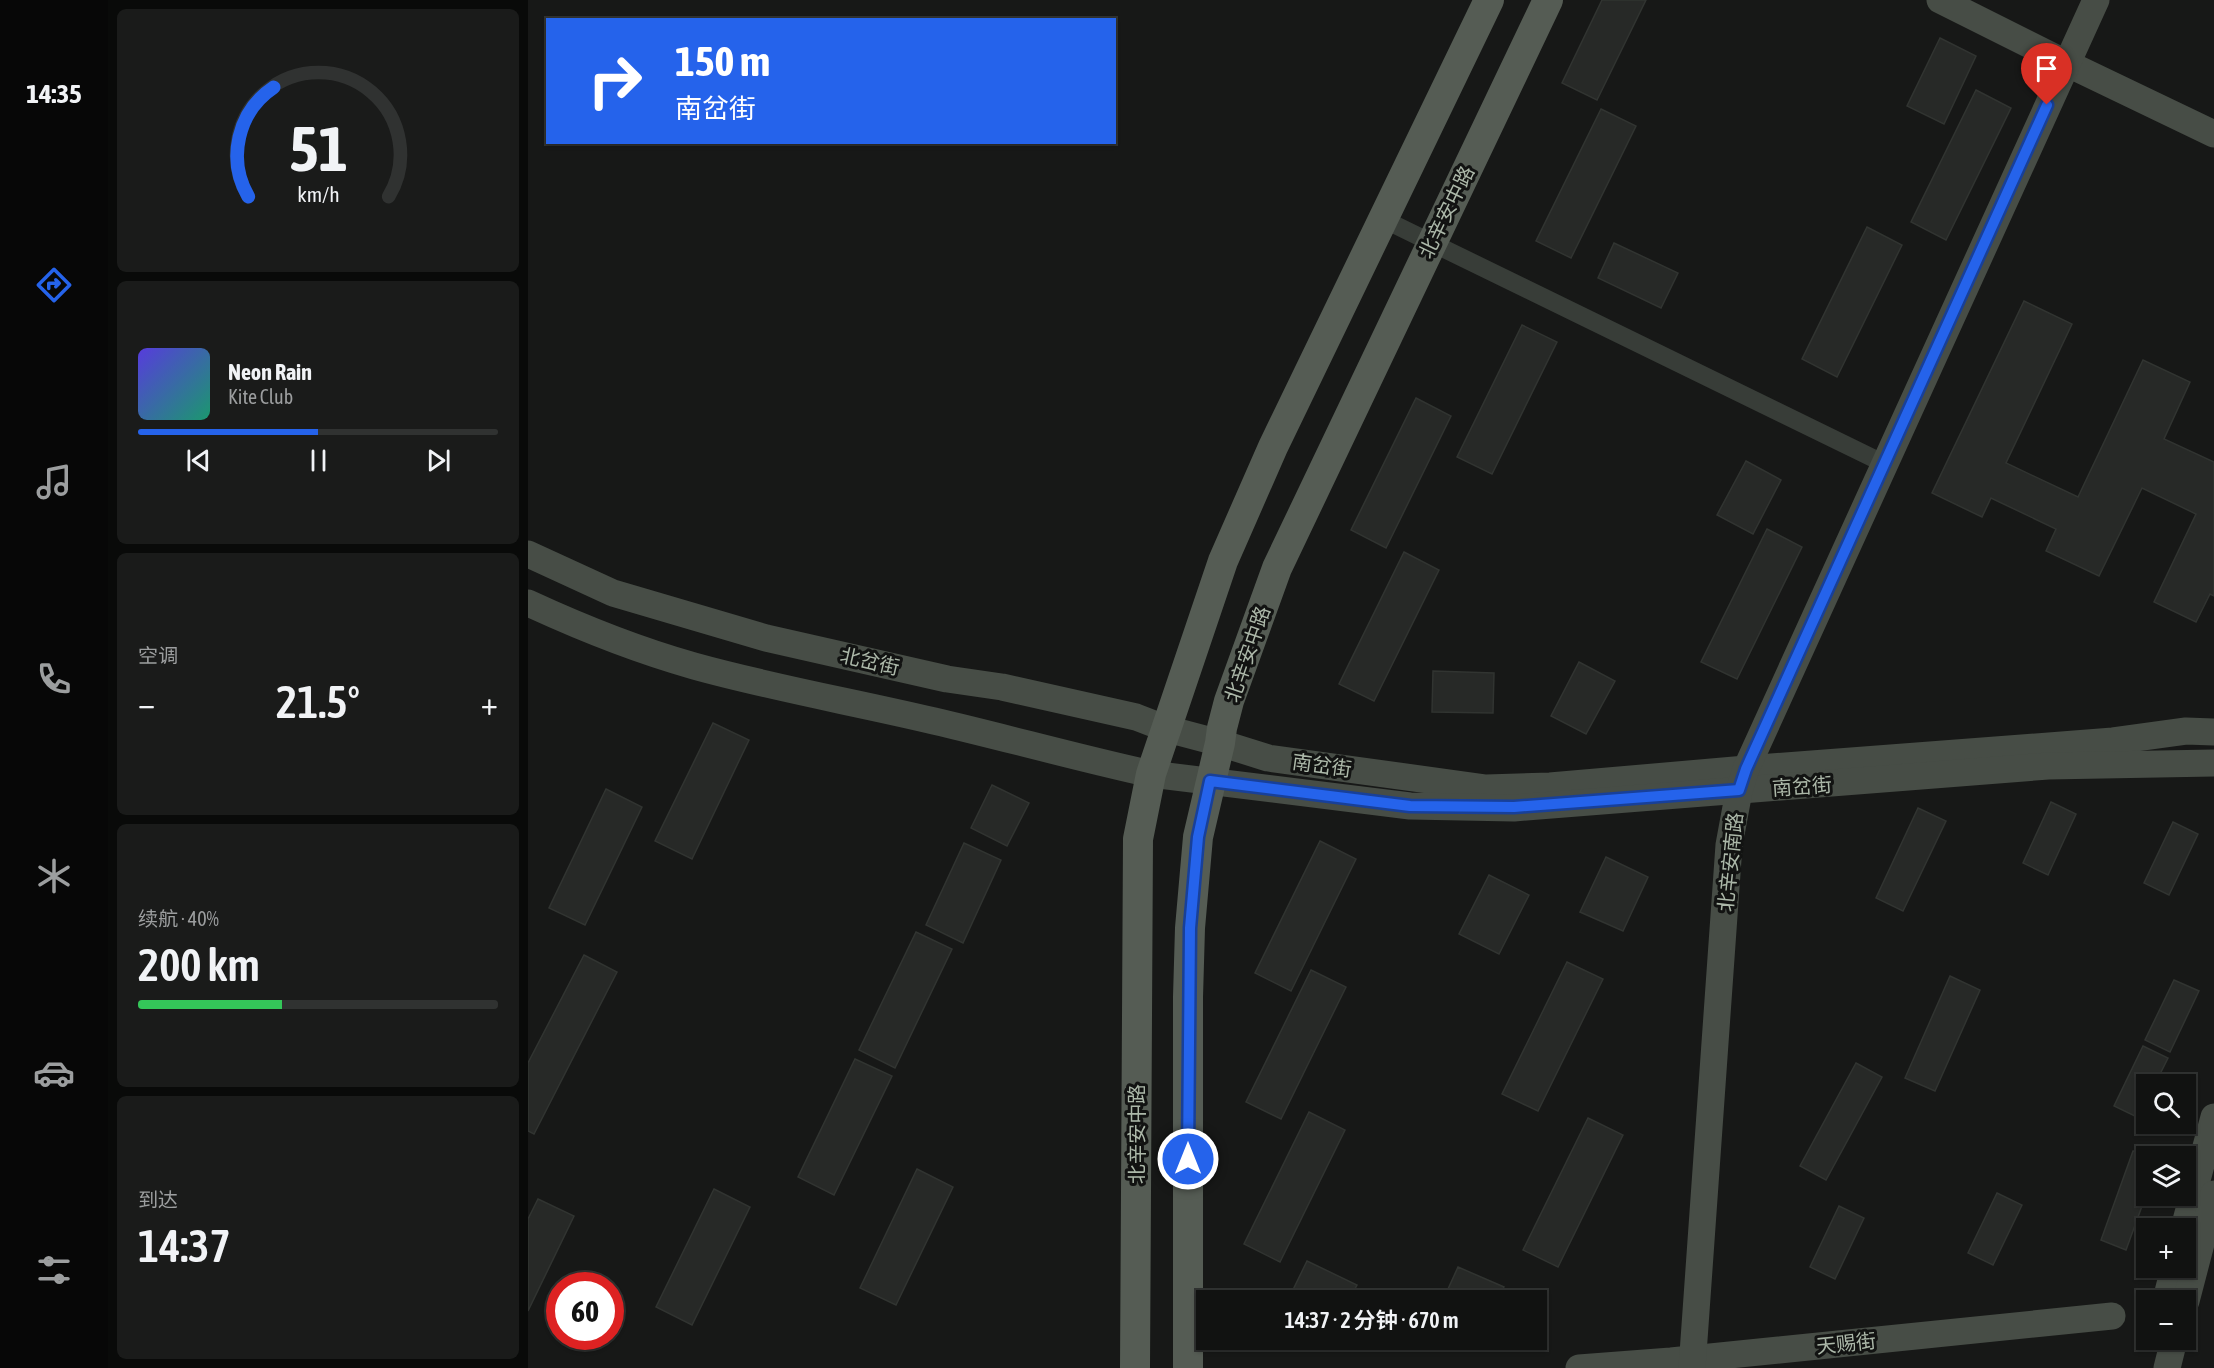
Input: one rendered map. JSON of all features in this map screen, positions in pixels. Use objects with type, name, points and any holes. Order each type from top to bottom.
[{"type":"main road","name":"北辛安中路","points":[[1135,1368],[1138,839],[1151,774],[1223,561],[1273,447],[1489,0]]},
{"type":"main road","name":"北辛安中路","points":[[1188,1368],[1190,928],[1198,837],[1229,701],[1277,568],[1548,0]]},
{"type":"main road","points":[[1940,0],[2214,134]]},
{"type":"main road","name":"北辛安南路","points":[[1693,1364],[1729,845],[1743,780],[2096,0]]},
{"type":"main road","name":"北岔街","points":[[528,554],[613,593],[766,638],[947,679],[1002,687],[1125,714],[1167,729],[1220,742]]},
{"type":"main road","points":[[528,603],[596,633],[693,666],[1151,774],[1210,781]]},
{"type":"main road","name":"南岔街","points":[[1210,781],[1410,806],[1514,807],[2186,731],[2214,732]]},
{"type":"main road","name":"南岔街","points":[[1220,742],[1268,758],[1486,788],[1743,780],[2048,766],[2214,763]]},
{"type":"main road","points":[[2187,1218],[2214,1117]]},
{"type":"main road","points":[[2189,1290],[2214,1194]]},
{"type":"main road","name":"天赐街","points":[[1579,1368],[1693,1364],[2112,1316]]},
{"type":"main road","points":[[2148,1368],[2153,1350]]},
{"type":"main road","points":[[2167,1368],[2172,1350]]},
{"type":"street","points":[[1383,219],[1884,465]]},
{"type":"building","points":[[1602,0],[1646,0],[1597,100],[1562,83]]},
{"type":"building","points":[[1940,38],[1976,56],[1944,124],[1907,106]]},
{"type":"building","points":[[1976,90],[2011,108],[1946,240],[1911,222]]},
{"type":"building","points":[[1601,109],[1636,126],[1571,258],[1536,241]]},
{"type":"building","points":[[1867,227],[1902,245],[1837,377],[1802,359]]},
{"type":"building","points":[[1614,243],[1678,273],[1661,308],[1598,278]]},
{"type":"building","points":[[2024,301],[2072,324],[2006,463],[2078,497],[2143,360],[2190,382],[2164,439],[2214,462],[2214,596],[2210,594],[2196,622],[2154,602],[2196,514],[2142,488],[2099,576],[2046,551],[2056,529],[1991,498],[1982,517],[1932,493]]},
{"type":"building","points":[[1522,325],[1557,342],[1492,474],[1457,457]]},
{"type":"building","points":[[1416,398],[1451,416],[1386,548],[1351,530]]},
{"type":"building","points":[[1746,461],[1781,480],[1753,534],[1717,515]]},
{"type":"building","points":[[1767,529],[1802,547],[1737,679],[1701,662]]},
{"type":"building","points":[[1404,552],[1439,570],[1374,701],[1339,684]]},
{"type":"building","points":[[1579,662],[1615,681],[1586,734],[1551,716]]},
{"type":"building","points":[[1433,671],[1494,673],[1493,713],[1432,712]]},
{"type":"building","points":[[713,723],[749,740],[692,859],[655,841]]},
{"type":"building","points":[[992,785],[1029,803],[1007,846],[971,828]]},
{"type":"building","points":[[606,789],[642,807],[585,925],[549,908]]},
{"type":"building","points":[[2051,802],[2076,814],[2048,875],[2023,863]]},
{"type":"building","points":[[1918,808],[1946,821],[1903,911],[1876,898]]},
{"type":"building","points":[[2173,822],[2198,834],[2169,895],[2144,883]]},
{"type":"building","points":[[1320,841],[1356,859],[1291,991],[1255,973]]},
{"type":"building","points":[[964,843],[1001,860],[963,943],[926,925]]},
{"type":"building","points":[[1606,857],[1648,877],[1623,931],[1580,912]]},
{"type":"building","points":[[1489,875],[1529,895],[1499,954],[1459,934]]},
{"type":"building","points":[[916,932],[952,949],[895,1068],[859,1050]]},
{"type":"building","points":[[584,955],[617,972],[534,1134],[528,1131],[528,1063]]},
{"type":"building","points":[[1567,962],[1603,979],[1538,1111],[1502,1094]]},
{"type":"building","points":[[1311,970],[1346,987],[1281,1119],[1246,1102]]},
{"type":"building","points":[[1950,976],[1980,990],[1935,1091],[1905,1078]]},
{"type":"building","points":[[2174,980],[2199,991],[2170,1052],[2145,1040]]},
{"type":"building","points":[[2143,1046],[2168,1058],[2160,1074],[2136,1074],[2136,1117],[2114,1106]]},
{"type":"building","points":[[855,1059],[892,1076],[834,1195],[798,1177]]},
{"type":"building","points":[[1856,1063],[1882,1077],[1826,1180],[1800,1166]]},
{"type":"building","points":[[1309,1112],[1345,1130],[1280,1262],[1244,1244]]},
{"type":"building","points":[[1588,1118],[1623,1135],[1558,1267],[1523,1250]]},
{"type":"building","points":[[2133,1151],[2136,1151],[2136,1206],[2142,1206],[2126,1250],[2101,1240]]},
{"type":"building","points":[[917,1169],[953,1187],[896,1305],[860,1288]]},
{"type":"building","points":[[714,1189],[750,1207],[692,1325],[656,1307]]},
{"type":"building","points":[[1997,1193],[2022,1205],[1993,1265],[1968,1253]]},
{"type":"building","points":[[538,1199],[574,1216],[528,1311],[528,1219]]},
{"type":"building","points":[[1839,1206],[1864,1218],[1835,1279],[1810,1267]]},
{"type":"building","points":[[1307,1261],[1357,1285],[1354,1290],[1293,1290]]},
{"type":"building","points":[[1458,1267],[1504,1287],[1503,1290],[1448,1290]]},
{"type":"route","points":[[1188,1159],[1190,928],[1198,837],[1210,781],[1410,806],[1514,807],[1581,804],[1739,790],[1746,769],[2047,105]]}]
